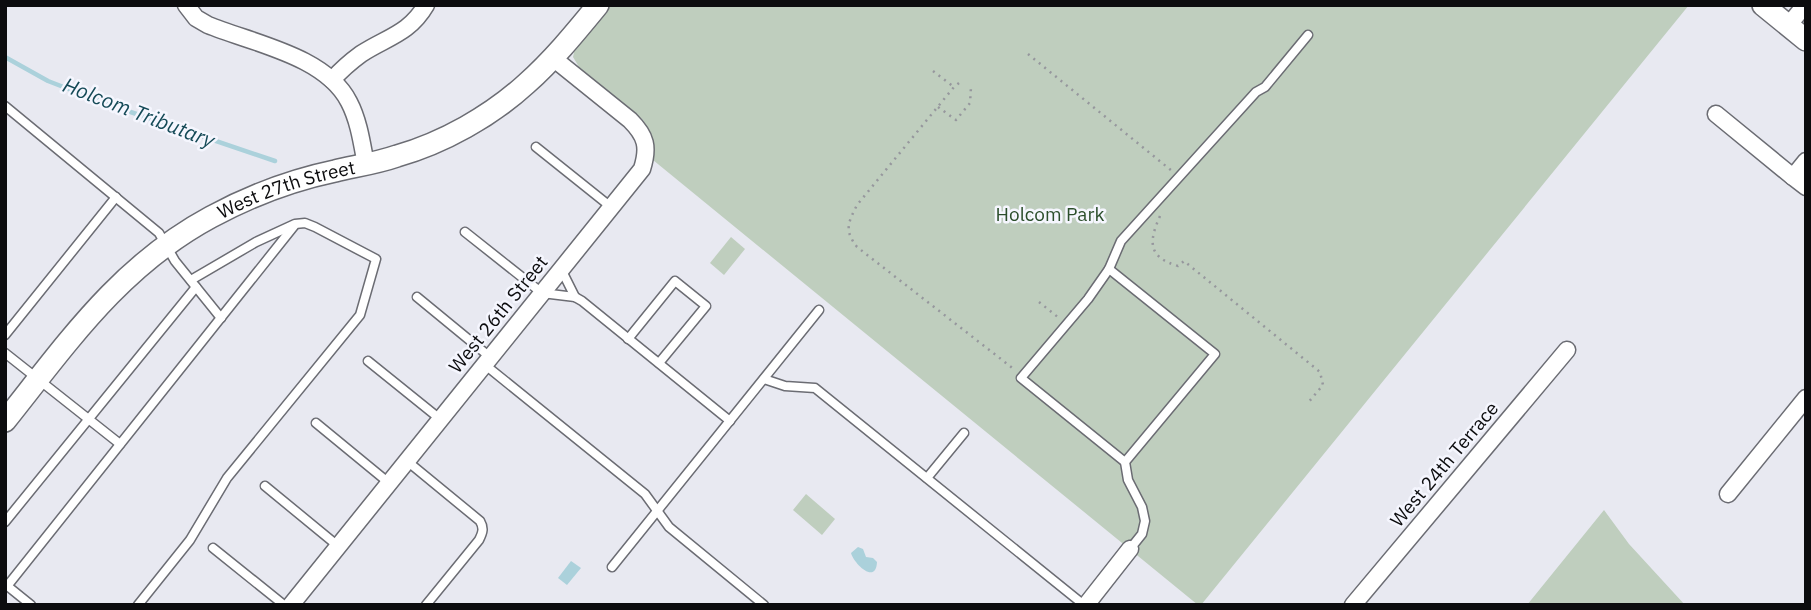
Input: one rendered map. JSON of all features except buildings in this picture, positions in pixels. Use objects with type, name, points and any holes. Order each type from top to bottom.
[{"type":"street","points":[[186,5],[197,19],[208,25],[313,65],[332,80],[348,100],[356,117],[366,165]]},
{"type":"street","points":[[332,80],[346,65],[363,53],[411,25],[426,5]]},
{"type":"street","name":"West 27th Street","points":[[5,421],[97,306],[135,270],[166,246],[212,216],[267,191],[311,177],[400,156],[470,124],[526,85],[553,58],[597,5]]},
{"type":"street","points":[[1763,5],[1806,40]]},
{"type":"street","points":[[1788,26],[1805,5]]},
{"type":"street","name":"West 26th Street","points":[[291,605],[642,169],[646,148],[639,128],[553,58]]},
{"type":"street","points":[[1716,114],[1806,187]]},
{"type":"street","points":[[1793,177],[1806,160]]},
{"type":"street","name":"West 24th Terrace","points":[[1353,605],[1567,350]]},
{"type":"street","points":[[1728,494],[1806,398]]},
{"type":"street","points":[[1087,604],[1130,549]]},
{"type":"lane","points":[[1130,549],[1142,534],[1145,521],[1142,507],[1128,480],[1125,463],[1021,377],[1067,325],[1109,269],[1121,241],[1256,92],[1265,87],[1308,35]]},
{"type":"lane","points":[[5,106],[159,233],[175,261],[221,317]]},
{"type":"lane","points":[[536,147],[611,207]]},
{"type":"lane","points":[[5,335],[116,197]]},
{"type":"lane","points":[[5,522],[193,284],[256,242],[295,224],[304,223],[315,227],[376,259],[360,315],[227,478],[191,540],[138,605]]},
{"type":"lane","points":[[31,605],[6,584],[295,224]]},
{"type":"lane","points":[[465,232],[542,293],[582,301],[730,421]]},
{"type":"lane","points":[[561,269],[575,298]]},
{"type":"lane","points":[[1109,269],[1215,354],[1125,463]]},
{"type":"lane","points":[[628,339],[675,281],[706,306],[659,363]]},
{"type":"lane","points":[[417,297],[487,361],[645,494],[669,527],[764,605]]},
{"type":"lane","points":[[612,567],[819,310]]},
{"type":"lane","points":[[5,353],[120,444]]},
{"type":"lane","points":[[368,361],[440,419]]},
{"type":"lane","points":[[764,379],[785,386],[815,388],[1087,604]]},
{"type":"lane","points":[[316,423],[389,482]]},
{"type":"lane","points":[[927,478],[964,433]]},
{"type":"lane","points":[[407,461],[480,521],[483,532],[426,605]]},
{"type":"lane","points":[[265,486],[338,546]]},
{"type":"lane","points":[[213,548],[284,605]]},
{"type":"path","points":[[1028,54],[1180,177]]},
{"type":"path","points":[[933,71],[954,87]]},
{"type":"path","points":[[959,83],[857,205],[848,233],[857,247],[1022,376]]},
{"type":"path","points":[[938,107],[956,120],[970,103],[971,87]]},
{"type":"path","points":[[1166,192],[1153,231],[1152,246],[1159,257],[1178,266],[1184,261],[1320,372],[1322,385],[1307,404]]},
{"type":"path","points":[[1039,302],[1067,325]]},
{"type":"green space","name":"Holcom Park","points":[[610,5],[1689,5],[1201,605],[1198,605],[653,160],[652,138],[643,120],[579,67],[573,57],[575,48]]},
{"type":"green space","points":[[731,237],[745,249],[724,275],[710,263]]},
{"type":"green space","points":[[806,494],[835,519],[822,535],[793,510]]},
{"type":"green space","points":[[1604,510],[1629,544],[1685,605],[1527,605]]},
{"type":"water","points":[[858,547],[863,549],[866,557],[877,562],[873,572],[860,567],[853,557],[851,553]]},
{"type":"water","points":[[571,561],[581,568],[567,585],[558,578]]},
{"type":"waterway","name":"Holcom Tributary","points":[[5,57],[48,81],[110,105],[275,161]]}]
